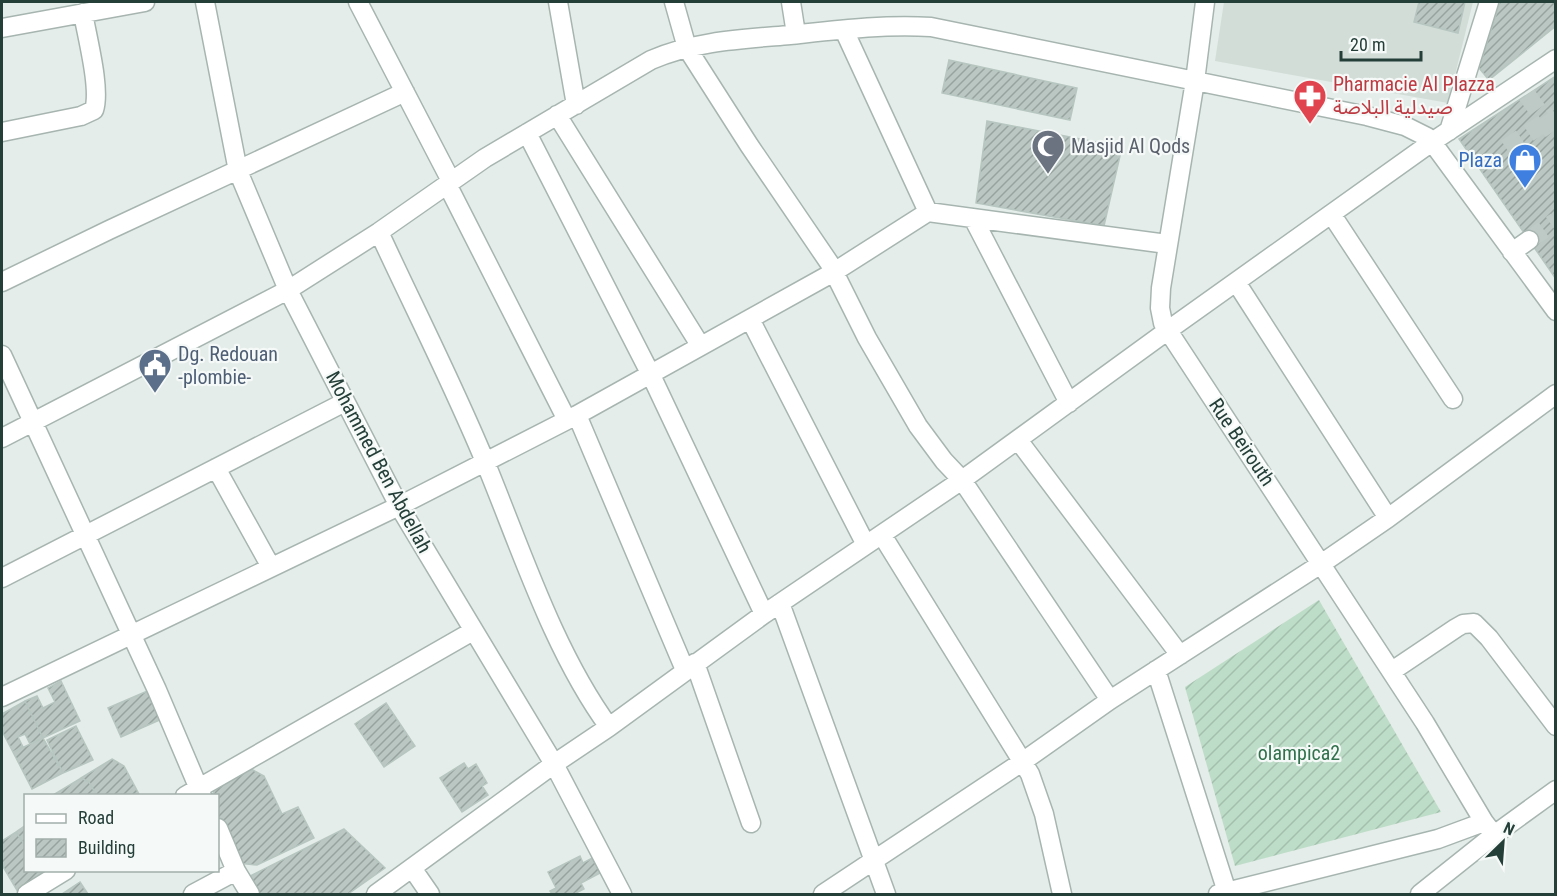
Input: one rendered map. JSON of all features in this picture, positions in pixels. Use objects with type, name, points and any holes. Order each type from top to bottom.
[{"type":"street","points":[[2,28],[145,2]]},
{"type":"street","name":"Mohammed Ben Abdellah","points":[[205,2],[238,171],[288,290],[399,506],[554,764],[622,894]]},
{"type":"street","points":[[358,2],[572,417],[690,667],[752,824]]},
{"type":"street","points":[[558,2],[576,105]]},
{"type":"street","points":[[674,2],[687,48],[834,272],[867,338],[900,396],[944,461],[962,480],[1110,700]]},
{"type":"street","points":[[791,2],[796,34]]},
{"type":"street","name":"Rue Beirouth","points":[[1206,2],[1161,288],[1160,308],[1167,331],[1392,671],[1489,829]]},
{"type":"street","points":[[1449,131],[1489,2]]},
{"type":"street","points":[[2,132],[81,116],[94,110],[96,88],[83,13]]},
{"type":"street","points":[[2,438],[288,290],[379,232],[449,182],[651,60],[672,51],[730,40],[844,30],[893,26],[931,27],[1376,119],[1418,131],[1432,142],[1556,311]]},
{"type":"street","points":[[844,30],[928,212]]},
{"type":"street","points":[[376,894],[764,614],[962,480],[1432,142],[1523,89],[1556,59]]},
{"type":"street","points":[[2,282],[405,92]]},
{"type":"street","points":[[557,115],[700,345]]},
{"type":"street","points":[[527,133],[650,373],[764,614]]},
{"type":"street","points":[[2,697],[399,506],[572,417],[834,272],[928,212],[1167,244]]},
{"type":"street","points":[[1332,215],[1453,399]]},
{"type":"street","points":[[973,218],[1069,403]]},
{"type":"street","points":[[379,232],[485,462],[549,616],[583,687],[609,727]]},
{"type":"street","points":[[1512,252],[1529,240]]},
{"type":"street","points":[[1236,282],[1388,518]]},
{"type":"street","points":[[750,319],[866,545]]},
{"type":"street","points":[[2,355],[157,690],[195,793],[473,631]]},
{"type":"street","points":[[823,894],[1022,762],[1110,700],[1321,564],[1388,518],[1556,394]]},
{"type":"street","points":[[2,578],[345,402]]},
{"type":"street","points":[[1018,440],[1180,655]]},
{"type":"street","points":[[216,468],[270,567]]},
{"type":"street","points":[[882,535],[1032,781],[1044,814],[1062,894]]},
{"type":"street","points":[[780,603],[886,894]]},
{"type":"street","points":[[1392,671],[1455,628],[1463,624],[1474,624],[1488,638],[1556,726]]},
{"type":"street","points":[[1156,670],[1222,893],[1438,839],[1489,829]]},
{"type":"street","points":[[1420,894],[1489,829],[1556,790]]},
{"type":"street","points":[[219,830],[236,871],[250,894]]},
{"type":"street","points":[[412,868],[430,894]]},
{"type":"street","points":[[193,894],[236,871]]},
{"type":"street","points":[[27,894],[63,872]]},
{"type":"shaded area","points":[[1224,2],[1473,2],[1448,103],[1215,61]]},
{"type":"green space","name":"olampica2","points":[[1319,600],[1441,812],[1235,866],[1185,687]]},
{"type":"building","points":[[1419,2],[1465,2],[1458,33],[1414,22]]},
{"type":"building","points":[[1500,2],[1556,2],[1556,26],[1489,80],[1479,68]]},
{"type":"building","points":[[949,60],[1077,88],[1070,120],[942,93]]},
{"type":"building","name":"Plaza","points":[[1556,76],[1556,279],[1459,139]]},
{"type":"building","name":"Masjid Al Qods","points":[[987,121],[1122,147],[1104,226],[976,203]]},
{"type":"building","points":[[61,681],[80,721],[43,738],[25,701],[37,696],[43,708],[55,702],[48,688]]},
{"type":"building","points":[[152,689],[164,718],[121,737],[108,708]]},
{"type":"building","points":[[25,701],[43,738],[30,744],[25,734],[18,737],[23,747],[13,752],[2,731],[2,714]]},
{"type":"building","points":[[386,703],[415,746],[384,767],[355,724]]},
{"type":"building","points":[[76,726],[93,760],[63,773],[47,740]]},
{"type":"building","points":[[43,738],[63,773],[32,789],[13,752]]},
{"type":"building","points":[[112,759],[124,766],[139,794],[96,794],[89,782],[81,778]]},
{"type":"building","points":[[464,763],[468,769],[476,764],[487,783],[482,786],[488,795],[462,812],[440,778]]},
{"type":"building","points":[[251,769],[264,776],[282,814],[298,807],[314,838],[257,865],[238,863],[219,824],[219,794],[212,794],[214,793],[212,788]]},
{"type":"building","points":[[81,778],[89,782],[96,794],[55,794]]},
{"type":"building","points":[[24,826],[24,844],[16,832]]},
{"type":"building","points":[[344,829],[385,868],[348,894],[259,894],[250,876]]},
{"type":"building","points":[[16,832],[24,844],[24,872],[41,872],[44,876],[18,892],[2,865],[2,841]]},
{"type":"building","points":[[580,856],[583,863],[596,856],[604,871],[581,883],[584,889],[574,894],[552,894],[550,891],[556,888],[548,872]]},
{"type":"building","points":[[80,882],[88,894],[62,894]]},
{"type":"tunnel","points":[[1527,95],[1556,136]]},
{"type":"tunnel","points":[[1506,148],[1556,115]]},
{"type":"tunnel","points":[[1529,240],[1556,221]]},
{"type":"place","name":"Pharmacie Al Plazza صيدلية البلاصة","points":[[1310,125]]},
{"type":"place","name":"Masjid Al Qods","points":[[1048,175]]},
{"type":"place","name":"Plaza","points":[[1525,189]]},
{"type":"place","name":"Dg. Redouan -plombie-","points":[[155,394]]}]
